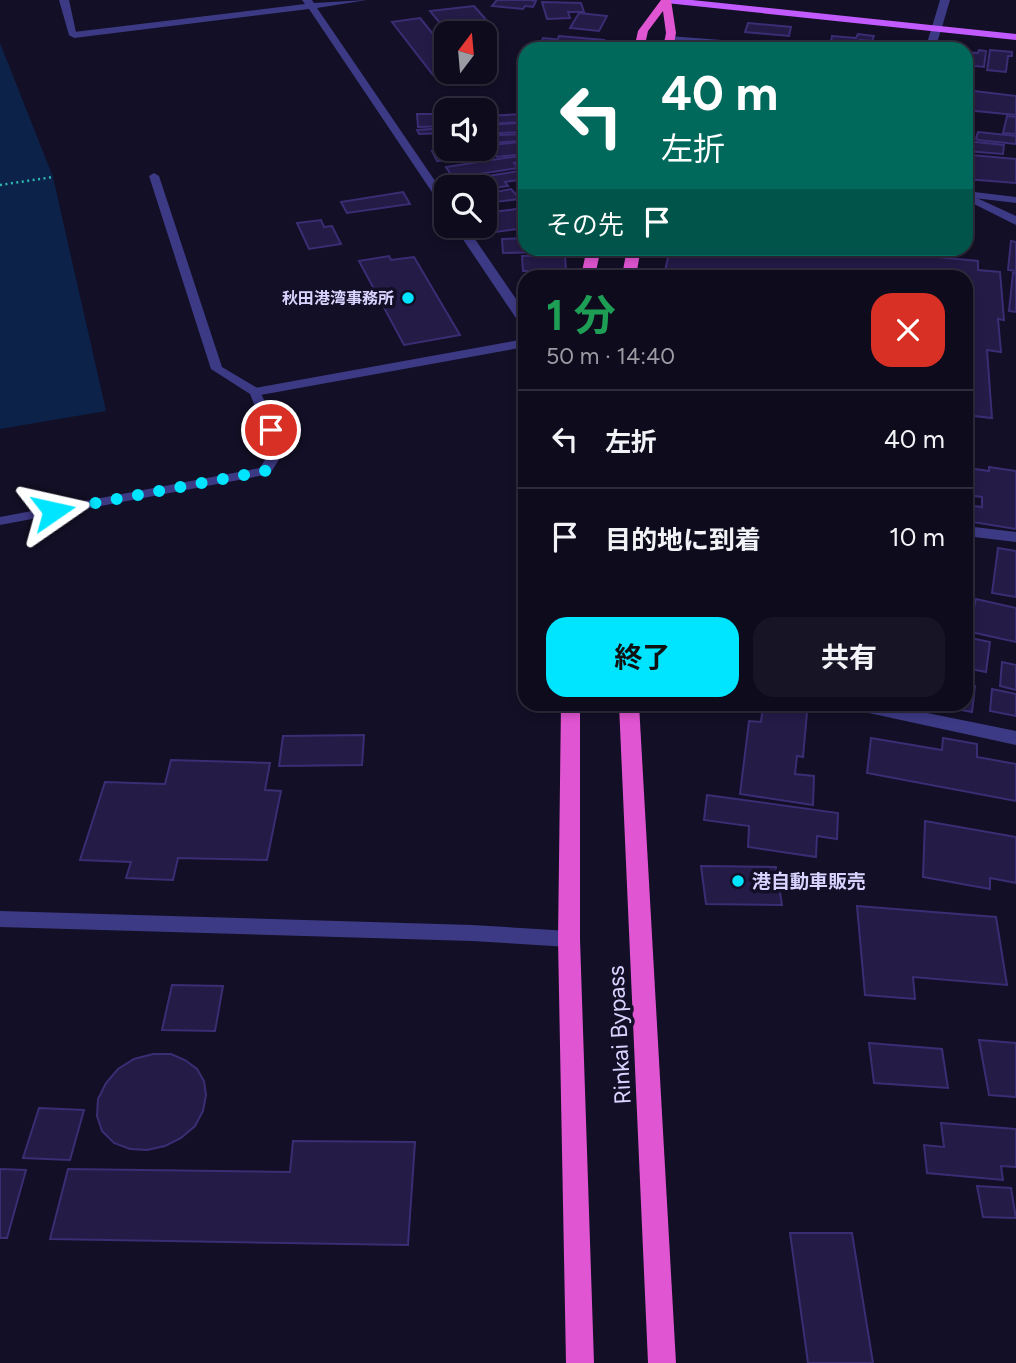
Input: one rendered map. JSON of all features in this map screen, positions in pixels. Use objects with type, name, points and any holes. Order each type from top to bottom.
[{"type":"highway","points":[[665,0],[671,33],[669,42]]},
{"type":"highway","points":[[641,42],[643,31],[665,0]]},
{"type":"highway","points":[[570,711],[569,939],[580,1363]]},
{"type":"highway","name":"Rinkai Bypass","points":[[629,711],[662,1363]]},
{"type":"main road","points":[[665,0],[1016,37]]},
{"type":"street","points":[[64,0],[74,35],[309,3],[362,0]]},
{"type":"street","points":[[932,42],[945,0]]},
{"type":"street","points":[[309,3],[434,187]]},
{"type":"street","points":[[973,196],[1016,200]]},
{"type":"street","points":[[973,199],[1016,221]]},
{"type":"street","points":[[468,238],[518,311]]},
{"type":"street","points":[[255,392],[518,343]]},
{"type":"street","points":[[973,532],[1016,537]]},
{"type":"street","points":[[888,711],[1016,738]]},
{"type":"street","points":[[0,919],[472,933],[569,939]]},
{"type":"lane","points":[[0,521],[265,471],[279,448],[255,392],[217,369],[154,176]]},
{"type":"path","points":[[0,185],[53,177]]},
{"type":"water","points":[[0,43],[53,177],[106,411],[0,429]]},
{"type":"building","points":[[497,0],[536,1],[533,7],[525,6],[523,9],[492,6]]},
{"type":"building","points":[[542,2],[581,3],[584,12],[568,12],[570,18],[547,19]]},
{"type":"building","points":[[474,6],[487,21],[438,21],[430,11]]},
{"type":"building","points":[[579,13],[607,16],[599,31],[570,28]]},
{"type":"building","points":[[420,18],[434,35],[434,75],[433,75],[392,22]]},
{"type":"building","points":[[748,23],[791,27],[789,36],[745,32]]},
{"type":"building","points":[[858,34],[874,36],[872,41],[831,41],[832,36],[856,38]]},
{"type":"building","points":[[559,36],[604,40],[603,42],[556,42]]},
{"type":"building","points":[[543,38],[555,39],[554,42],[541,42]]},
{"type":"building","points":[[979,50],[986,51],[984,67],[973,66],[973,53],[978,53]]},
{"type":"building","points":[[990,50],[1012,52],[1012,56],[1008,56],[1006,72],[987,70]]},
{"type":"building","points":[[973,91],[1016,96],[1016,115],[973,111]]},
{"type":"building","points":[[417,114],[434,114],[434,126],[418,127]]},
{"type":"building","points":[[518,114],[518,122],[497,123],[497,115]]},
{"type":"building","points":[[1007,116],[1016,117],[1016,134],[1003,133]]},
{"type":"building","points":[[518,123],[518,132],[497,133],[497,124]]},
{"type":"building","points":[[434,129],[434,133],[419,134],[417,130]]},
{"type":"building","points":[[978,132],[1016,136],[1016,144],[978,140]]},
{"type":"building","points":[[518,134],[518,141],[497,142],[497,135]]},
{"type":"building","points":[[518,142],[518,155],[497,157],[497,145]]},
{"type":"building","points":[[973,142],[1004,145],[1003,154],[973,152]]},
{"type":"building","points":[[973,155],[1016,159],[1016,183],[973,180]]},
{"type":"building","points":[[518,156],[518,162],[514,163],[518,168],[472,175],[451,175],[446,167]]},
{"type":"building","points":[[518,171],[518,180],[505,182],[508,186],[497,188],[497,175],[494,175]]},
{"type":"building","points":[[511,189],[518,199],[497,202],[497,192]]},
{"type":"building","points":[[403,192],[410,204],[347,213],[341,202]]},
{"type":"building","points":[[518,209],[518,229],[497,232],[497,212]]},
{"type":"building","points":[[321,220],[324,227],[332,226],[341,244],[309,249],[297,223]]},
{"type":"building","points":[[518,238],[518,253],[503,253],[502,239]]},
{"type":"building","points":[[1011,241],[1016,242],[1016,271],[1008,270]]},
{"type":"building","name":"秋田港湾事務所","points":[[389,256],[391,260],[414,257],[460,335],[404,345],[359,261]]},
{"type":"building","points":[[522,256],[565,256],[566,270],[523,270]]},
{"type":"building","points":[[668,256],[926,256],[978,261],[978,270],[1000,272],[1004,320],[998,319],[1001,352],[987,350],[992,418],[973,416],[973,270],[665,270]]},
{"type":"building","points":[[1013,273],[1016,273],[1016,312],[1009,311]]},
{"type":"building","points":[[989,467],[1016,471],[1016,529],[973,522],[973,506],[982,507],[982,497],[973,496],[973,469],[989,471]]},
{"type":"building","points":[[998,548],[1016,551],[1016,597],[992,593]]},
{"type":"building","points":[[976,599],[1016,608],[1016,642],[973,633]]},
{"type":"building","points":[[973,638],[990,642],[986,672],[973,669]]},
{"type":"building","points":[[1002,662],[1016,665],[1016,690],[1000,686]]},
{"type":"building","points":[[992,689],[1016,694],[1016,716],[990,711]]},
{"type":"building","points":[[762,711],[807,712],[803,757],[797,756],[795,774],[814,776],[813,805],[740,794],[749,721],[761,722]]},
{"type":"building","points":[[364,735],[362,765],[279,766],[283,736]]},
{"type":"building","points":[[871,738],[942,750],[943,738],[977,744],[977,757],[1016,764],[1016,801],[867,773]]},
{"type":"building","points":[[171,760],[270,763],[265,790],[281,791],[267,860],[178,858],[173,880],[126,878],[131,862],[80,860],[105,782],[165,784]]},
{"type":"building","points":[[707,795],[838,813],[837,839],[817,836],[816,857],[748,847],[749,826],[704,820]]},
{"type":"building","points":[[925,821],[1016,837],[1016,883],[990,878],[990,889],[923,877]]},
{"type":"building","points":[[701,866],[776,867],[782,905],[706,904]]},
{"type":"building","points":[[857,906],[996,917],[1007,985],[913,977],[915,999],[865,995]]},
{"type":"building","points":[[172,985],[223,986],[215,1031],[162,1030]]},
{"type":"building","points":[[979,1040],[1016,1043],[1016,1097],[989,1095]]},
{"type":"building","points":[[869,1043],[942,1049],[948,1088],[874,1083]]},
{"type":"building","points":[[153,1054],[171,1054],[197,1069],[204,1081],[206,1095],[203,1111],[195,1126],[181,1138],[165,1146],[147,1150],[130,1149],[114,1143],[102,1131],[97,1116],[98,1099],[106,1083],[118,1069],[134,1059]]},
{"type":"building","points":[[39,1108],[84,1110],[70,1160],[23,1158]]},
{"type":"building","points":[[941,1123],[1016,1129],[1016,1167],[1001,1166],[1003,1180],[927,1173],[924,1145],[944,1147]]},
{"type":"building","points":[[293,1141],[415,1142],[408,1245],[50,1239],[68,1169],[290,1172]]},
{"type":"building","points":[[0,1169],[26,1170],[7,1238],[0,1238]]},
{"type":"building","points":[[977,1186],[1011,1188],[1016,1218],[983,1217]]},
{"type":"building","points":[[790,1233],[852,1233],[873,1363],[808,1363]]},
{"type":"place","name":"秋田港湾事務所","points":[[408,298]]},
{"type":"place","name":"港自動車販売","points":[[738,881]]},
{"type":"route","points":[[53,511],[265,471],[279,448],[271,430]]}]
